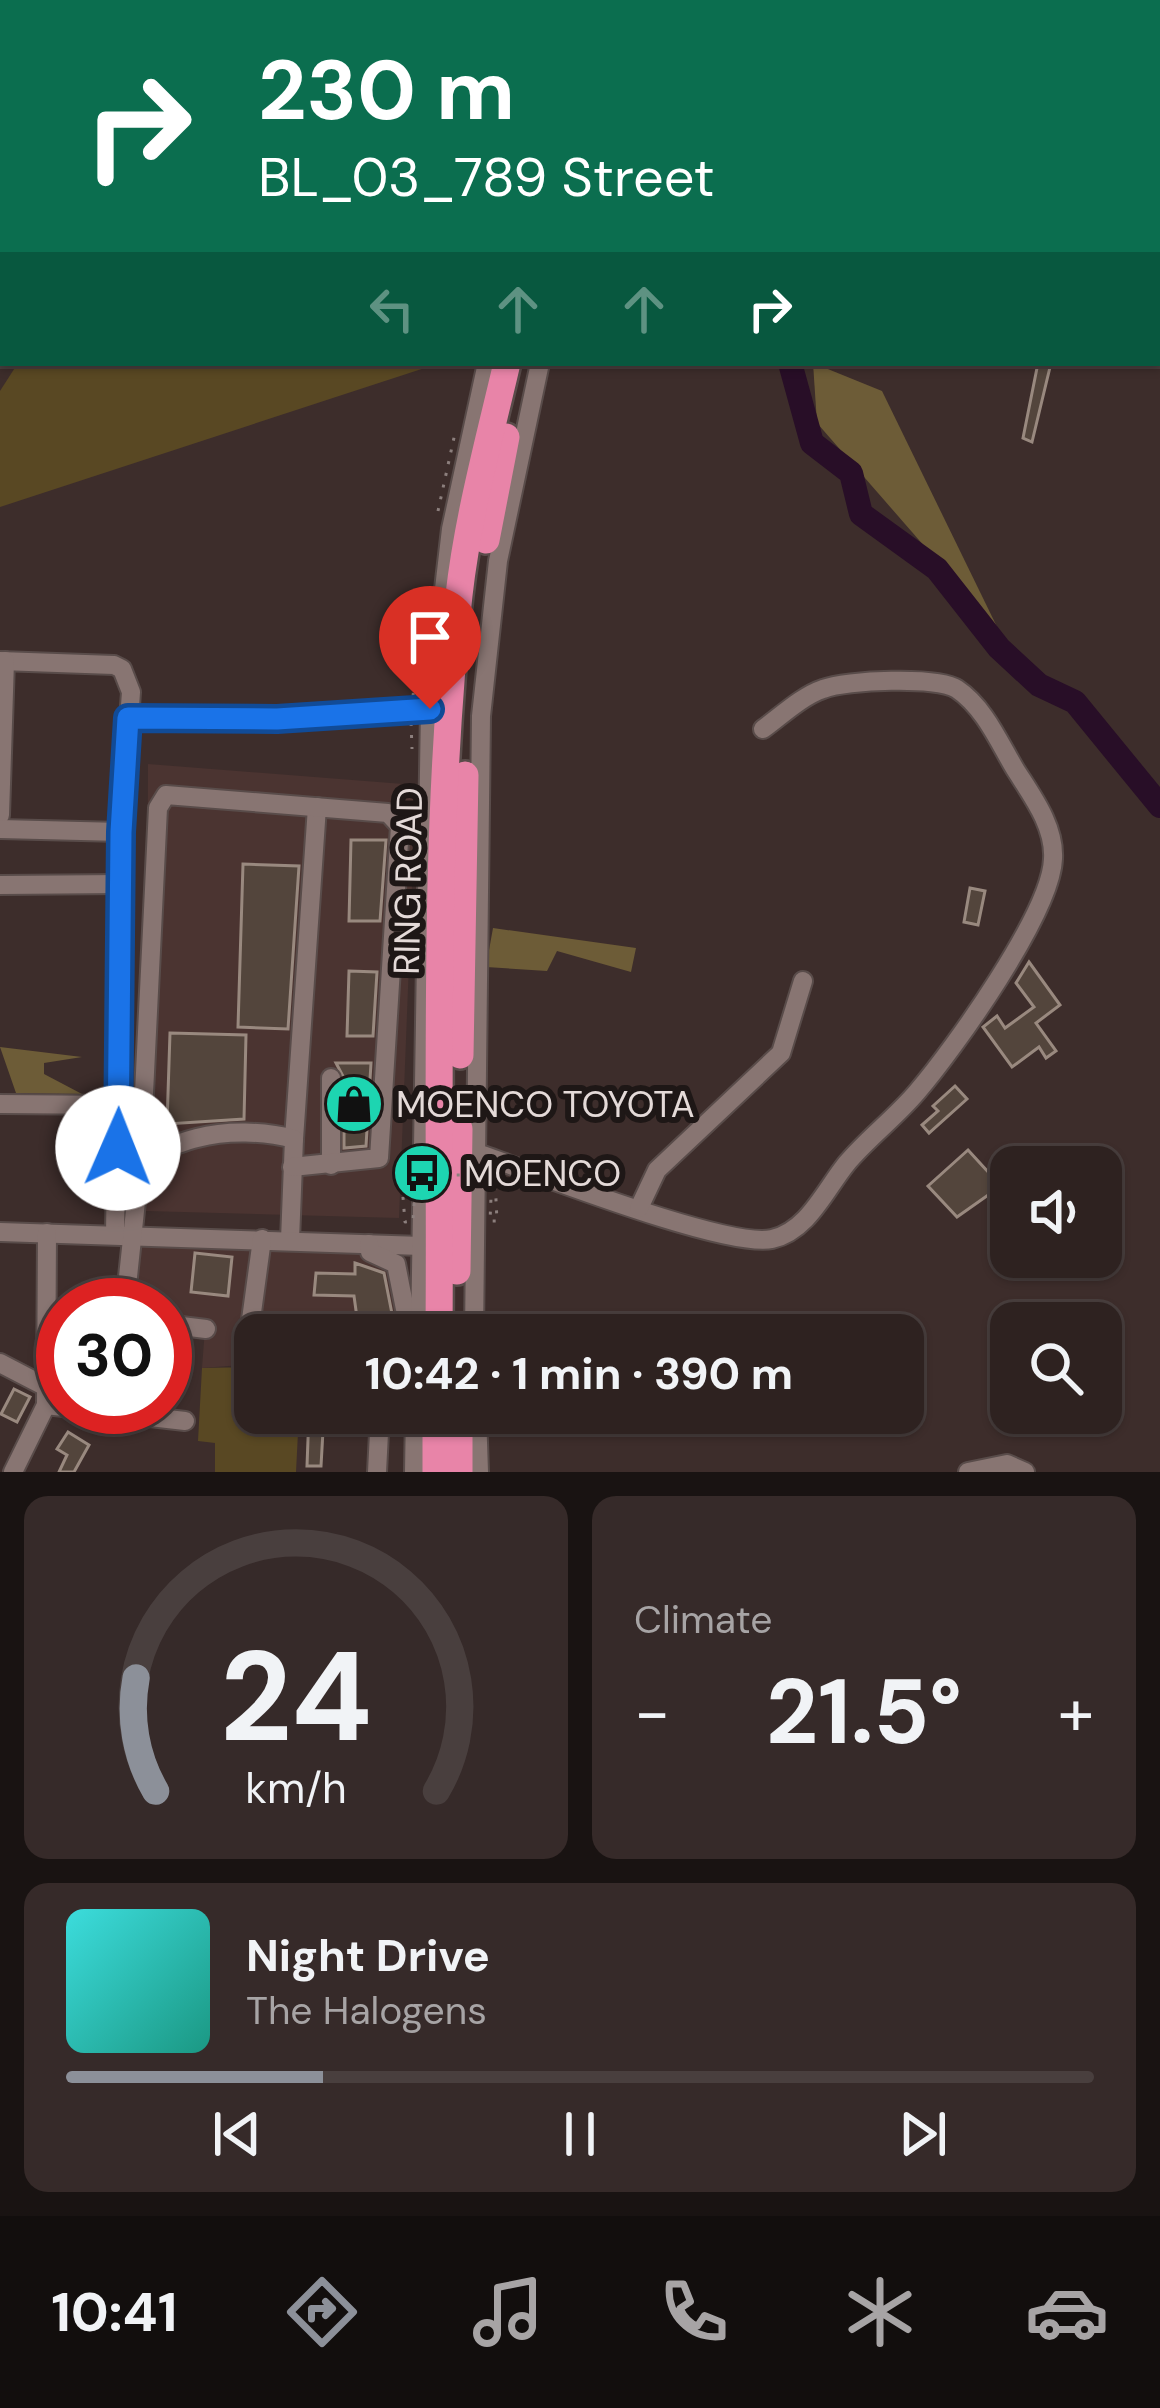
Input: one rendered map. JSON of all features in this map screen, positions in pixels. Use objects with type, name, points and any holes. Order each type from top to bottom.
[{"type":"highway","name":"RING ROAD","points":[[427,1314],[453,668],[478,479],[506,366]]},
{"type":"highway","name":"RING ROAD","points":[[458,1314],[467,710],[491,512],[523,366]]},
{"type":"highway","points":[[436,1434],[436,1472]]},
{"type":"highway","points":[[459,1434],[459,1472]]},
{"type":"street","name":"RING ROAD","points":[[425,1314],[422,1246],[430,709],[451,529],[486,366]]},
{"type":"street","name":"RING ROAD","points":[[474,1314],[481,716],[499,561],[539,366]]},
{"type":"street","points":[[0,815],[3,661],[114,665],[128,679],[121,832],[119,1105],[124,1278]]},
{"type":"street","points":[[477,1153],[748,1240],[772,1239],[797,1229],[849,1160],[917,1092],[1012,954],[1049,886],[1052,838],[975,703],[952,685],[856,682],[821,689],[763,729]]},
{"type":"street","points":[[128,718],[277,719],[430,709]]},
{"type":"street","points":[[123,1235],[141,1154],[161,800],[174,794],[388,813],[400,826],[380,1158],[292,1167]]},
{"type":"street","points":[[290,1240],[316,807]]},
{"type":"street","points":[[0,830],[121,832]]},
{"type":"street","points":[[0,885],[122,884]]},
{"type":"street","points":[[639,1208],[657,1170],[781,1053],[803,981]]},
{"type":"street","points":[[331,1078],[331,1165]]},
{"type":"street","points":[[0,1103],[119,1105]]},
{"type":"street","points":[[141,1154],[168,1151],[198,1137],[255,1132],[293,1139]]},
{"type":"street","points":[[0,1232],[422,1246]]},
{"type":"street","points":[[47,1233],[47,1278]]},
{"type":"street","points":[[252,1314],[262,1240]]},
{"type":"street","points":[[368,1244],[370,1252],[396,1264],[410,1314]]},
{"type":"street","points":[[192,1327],[206,1328]]},
{"type":"street","points":[[0,1363],[36,1389]]},
{"type":"street","points":[[13,1472],[36,1421]]},
{"type":"street","points":[[377,1472],[379,1434]]},
{"type":"street","points":[[414,1472],[415,1434]]},
{"type":"street","points":[[478,1434],[479,1472]]},
{"type":"street","points":[[968,1472],[1007,1464],[1025,1472]]},
{"type":"path","points":[[402,1185],[405,1222],[412,1222],[416,1175],[491,1174],[490,1221],[497,1221],[495,1179]]},
{"type":"shaded area","points":[[16,366],[431,366],[0,507],[0,391]]},
{"type":"shaded area","points":[[813,366],[882,391],[1000,633],[817,423]]},
{"type":"shaded area","points":[[148,764],[416,785],[399,1218],[146,1211]]},
{"type":"shaded area","points":[[493,928],[636,948],[631,972],[557,951],[547,971],[486,967]]},
{"type":"shaded area","points":[[0,1047],[82,1057],[44,1063],[44,1074],[82,1094],[16,1093]]},
{"type":"shaded area","points":[[135,1243],[387,1250],[397,1254],[400,1314],[234,1314],[234,1366],[202,1368],[205,1329],[192,1327],[192,1278],[130,1278]]},
{"type":"shaded area","points":[[234,1367],[234,1434],[298,1434],[296,1472],[215,1472],[215,1443],[198,1441],[202,1368]]},
{"type":"building","points":[[1037,366],[1050,366],[1032,442],[1023,438]]},
{"type":"building","points":[[351,840],[386,840],[380,921],[349,921]]},
{"type":"building","points":[[243,864],[299,866],[288,1029],[238,1027]]},
{"type":"building","points":[[970,888],[985,891],[978,925],[964,922]]},
{"type":"building","points":[[1029,962],[1060,1005],[1036,1023],[1056,1051],[1046,1058],[1039,1047],[1012,1067],[983,1027],[997,1016],[1005,1028],[1034,1007],[1016,983]]},
{"type":"building","points":[[349,971],[377,972],[373,1036],[347,1036]]},
{"type":"building","points":[[170,1033],[246,1035],[244,1119],[167,1124]]},
{"type":"building","points":[[336,1063],[371,1063],[366,1146],[344,1148],[344,1078]]},
{"type":"building","points":[[955,1086],[967,1099],[929,1133],[922,1125],[938,1111],[933,1106]]},
{"type":"building","points":[[968,1150],[990,1174],[990,1194],[957,1217],[928,1186]]},
{"type":"building","points":[[195,1253],[232,1257],[228,1296],[192,1292]]},
{"type":"building","points":[[355,1263],[384,1273],[392,1314],[356,1314],[354,1296],[314,1295],[316,1273],[355,1274]]},
{"type":"building","points":[[14,1389],[30,1397],[17,1422],[1,1414]]},
{"type":"building","points":[[67,1434],[89,1445],[74,1472],[59,1472],[67,1455],[57,1449]]},
{"type":"building","points":[[308,1434],[323,1434],[321,1466],[307,1466]]},
{"type":"waterway","points":[[791,366],[812,443],[851,473],[861,514],[937,569],[999,648],[1039,685],[1075,702],[1160,806]]},
{"type":"place","name":"MOENCO TOYOTA","points":[[354,1104]]},
{"type":"place","name":"MOENCO","points":[[422,1173]]},
{"type":"route","points":[[118,1148],[121,832],[128,718],[277,719],[430,709]]}]
